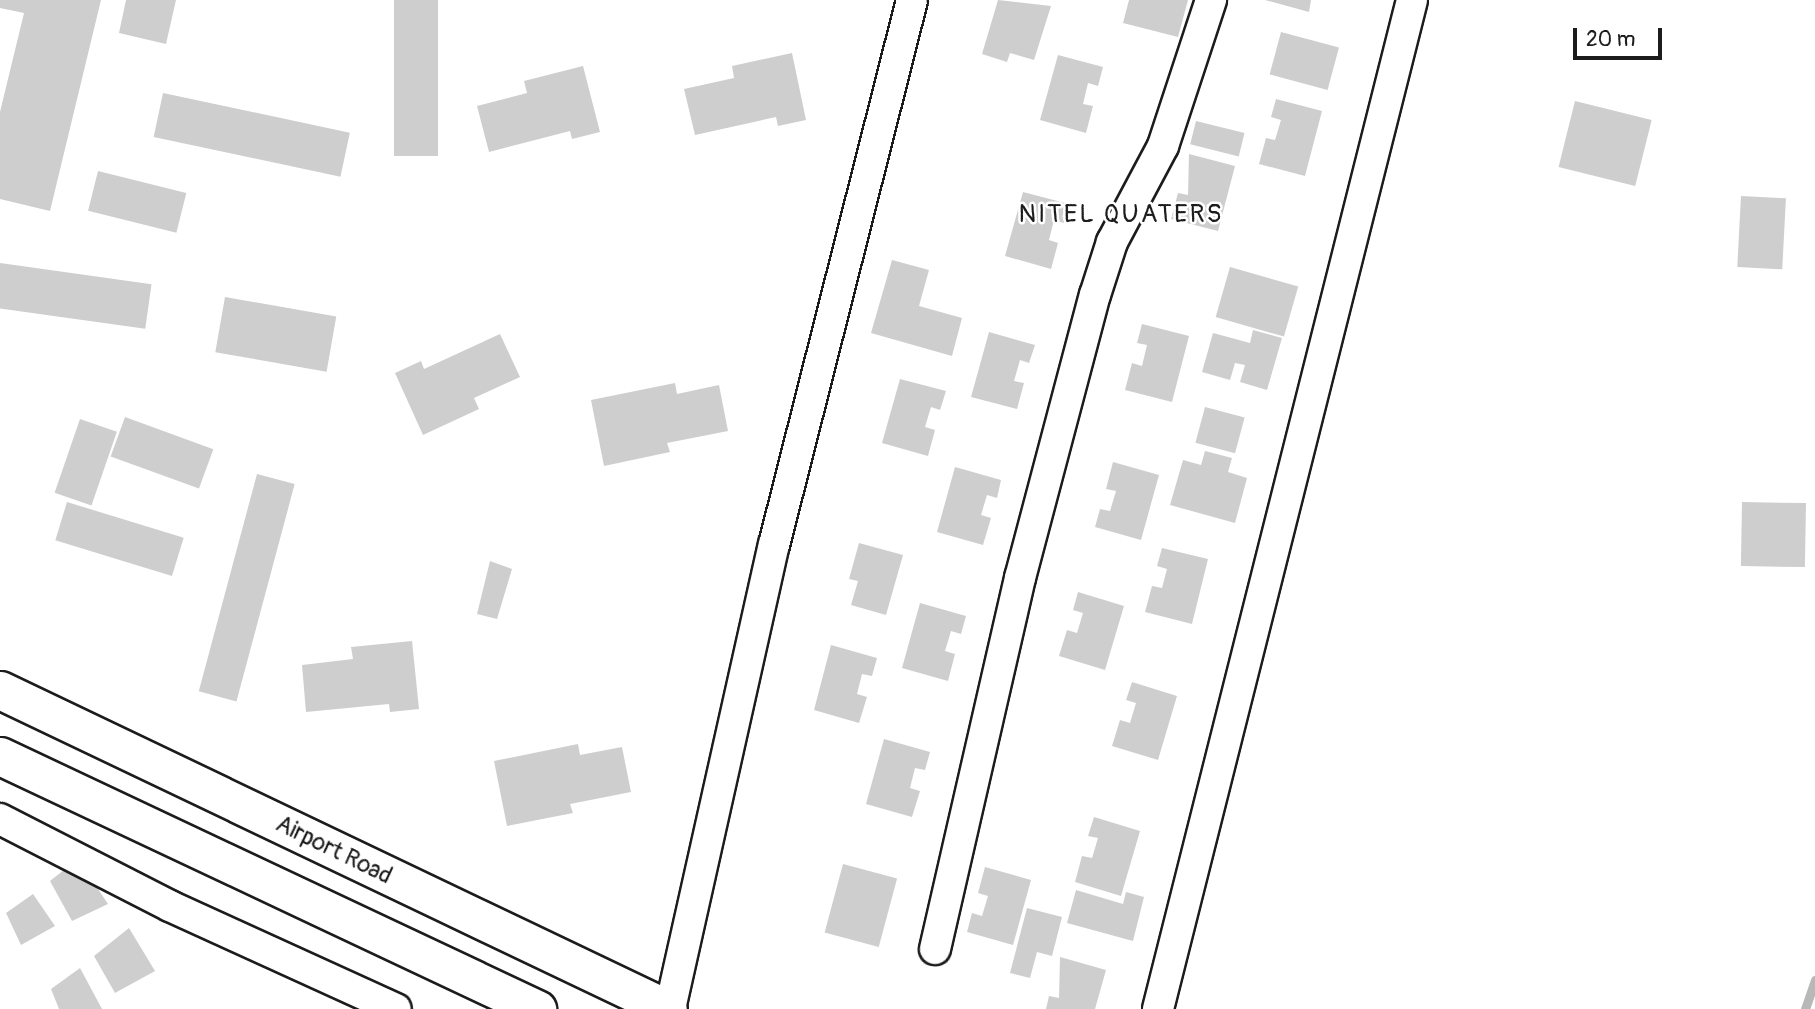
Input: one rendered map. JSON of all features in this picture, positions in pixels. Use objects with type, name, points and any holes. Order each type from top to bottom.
[{"type":"street","points":[[669,1009],[775,545],[912,0]]},
{"type":"street","points":[[935,949],[1020,578],[1095,295],[1112,242],[1163,146],[1211,0]]},
{"type":"street","points":[[1157,1009],[1412,0]]},
{"type":"street","name":"Airport Road","points":[[0,690],[669,1009]]},
{"type":"street","points":[[0,757],[537,1009]]},
{"type":"street","points":[[0,819],[170,906],[396,1009]]},
{"type":"building","points":[[0,0],[101,0],[50,211],[0,199],[0,112],[24,13],[0,8]]},
{"type":"building","points":[[126,0],[176,0],[166,44],[119,33]]},
{"type":"building","points":[[394,0],[438,0],[438,156],[394,156]]},
{"type":"building","points":[[998,0],[1051,6],[1034,60],[1010,53],[1007,62],[982,54]]},
{"type":"building","points":[[1129,0],[1188,0],[1178,37],[1123,23]]},
{"type":"building","points":[[1265,0],[1311,0],[1309,12]]},
{"type":"building","points":[[1281,32],[1339,48],[1328,90],[1270,75]]},
{"type":"building","points":[[792,53],[806,120],[778,126],[776,117],[695,135],[684,89],[734,78],[732,66]]},
{"type":"building","points":[[1058,55],[1103,67],[1098,86],[1088,83],[1083,104],[1093,106],[1086,133],[1040,120]]},
{"type":"building","points":[[583,66],[600,132],[572,139],[570,131],[489,152],[477,106],[527,93],[524,81]]},
{"type":"building","points":[[163,93],[350,133],[340,177],[154,137]]},
{"type":"building","points":[[1276,99],[1322,111],[1305,176],[1259,164],[1266,138],[1275,140],[1281,120],[1271,117]]},
{"type":"building","points":[[1575,101],[1652,120],[1635,186],[1559,167]]},
{"type":"building","points":[[1196,121],[1245,133],[1239,156],[1190,144]]},
{"type":"building","points":[[1189,154],[1235,166],[1218,231],[1171,219],[1178,193],[1188,195]]},
{"type":"building","points":[[98,171],[186,193],[176,233],[88,211]]},
{"type":"building","points":[[1023,192],[1069,204],[1064,223],[1054,220],[1049,240],[1058,243],[1051,269],[1005,256]]},
{"type":"building","points":[[1741,196],[1786,198],[1782,269],[1737,267]]},
{"type":"building","points":[[892,260],[929,270],[919,306],[962,318],[952,356],[871,333]]},
{"type":"building","points":[[0,263],[152,284],[145,329],[0,308]]},
{"type":"building","points":[[1230,267],[1298,287],[1284,337],[1216,317]]},
{"type":"building","points":[[225,297],[336,317],[327,372],[215,352]]},
{"type":"building","points":[[1142,324],[1189,336],[1172,402],[1125,390],[1132,363],[1142,366],[1147,345],[1137,343]]},
{"type":"building","points":[[1253,330],[1282,338],[1267,390],[1240,382],[1245,365],[1235,363],[1230,380],[1202,372],[1213,333],[1250,343]]},
{"type":"building","points":[[989,332],[1035,345],[1029,363],[1020,360],[1014,381],[1024,383],[1017,409],[971,397]]},
{"type":"building","points":[[500,334],[520,377],[474,398],[479,409],[423,435],[395,373],[421,361],[424,369]]},
{"type":"building","points":[[900,379],[946,391],[940,410],[931,407],[925,427],[935,430],[928,456],[882,443]]},
{"type":"building","points":[[675,383],[677,394],[719,385],[728,431],[667,443],[670,452],[604,466],[591,400]]},
{"type":"building","points":[[1205,407],[1245,418],[1235,453],[1195,443]]},
{"type":"building","points":[[125,417],[213,449],[199,489],[111,456]]},
{"type":"building","points":[[80,419],[117,432],[91,505],[55,493]]},
{"type":"building","points":[[1205,451],[1232,458],[1228,472],[1247,478],[1235,523],[1170,505],[1183,460],[1201,465]]},
{"type":"building","points":[[1113,462],[1159,475],[1141,540],[1095,527],[1100,509],[1110,511],[1116,491],[1106,489]]},
{"type":"building","points":[[955,467],[1001,480],[997,498],[987,495],[981,515],[991,518],[983,545],[937,532]]},
{"type":"building","points":[[257,474],[295,484],[236,701],[199,691]]},
{"type":"building","points":[[67,502],[184,538],[172,576],[55,540]]},
{"type":"building","points":[[1742,502],[1806,503],[1805,567],[1741,566]]},
{"type":"building","points":[[859,543],[903,555],[886,615],[851,605],[858,581],[849,579]]},
{"type":"building","points":[[1162,548],[1208,559],[1192,624],[1145,612],[1152,586],[1162,588],[1167,569],[1157,566]]},
{"type":"building","points":[[490,561],[512,569],[497,619],[477,614]]},
{"type":"building","points":[[1078,592],[1124,606],[1105,670],[1059,656],[1067,630],[1077,633],[1083,613],[1073,610]]},
{"type":"building","points":[[920,603],[966,616],[961,634],[951,631],[945,651],[955,654],[948,681],[902,668]]},
{"type":"building","points":[[412,641],[419,709],[390,712],[389,704],[306,712],[302,665],[353,659],[351,647]]},
{"type":"building","points":[[831,645],[877,658],[872,676],[862,674],[857,694],[867,697],[859,723],[814,710]]},
{"type":"building","points":[[1132,682],[1177,696],[1158,760],[1112,746],[1120,720],[1130,723],[1136,703],[1126,700]]},
{"type":"building","points":[[884,739],[930,752],[925,770],[915,768],[910,788],[920,791],[912,817],[866,804]]},
{"type":"building","points":[[578,744],[580,755],[622,747],[631,792],[570,804],[573,813],[507,826],[494,761]]},
{"type":"building","points":[[1094,817],[1140,831],[1121,896],[1075,882],[1082,856],[1092,858],[1098,838],[1088,836]]},
{"type":"building","points":[[78,859],[108,904],[72,921],[50,881]]},
{"type":"building","points":[[843,864],[897,878],[879,947],[825,933]]},
{"type":"building","points":[[985,867],[1031,880],[1013,945],[967,932],[972,913],[982,916],[988,896],[978,893]]},
{"type":"building","points":[[1076,890],[1123,904],[1126,892],[1144,897],[1133,941],[1067,923]]},
{"type":"building","points":[[33,894],[55,926],[21,945],[6,913]]},
{"type":"building","points":[[1027,908],[1062,917],[1052,956],[1037,952],[1030,978],[1010,973]]},
{"type":"building","points":[[129,928],[155,971],[115,993],[94,956]]},
{"type":"building","points":[[1060,957],[1106,970],[1095,1009],[1046,1009],[1049,996],[1059,998]]},
{"type":"building","points":[[80,968],[102,1009],[59,1009],[51,989]]},
{"type":"waterway","points":[[1805,1009],[1815,980]]},
{"type":"district","name":"NITEL QUATERS","points":[[1121,215]]}]
